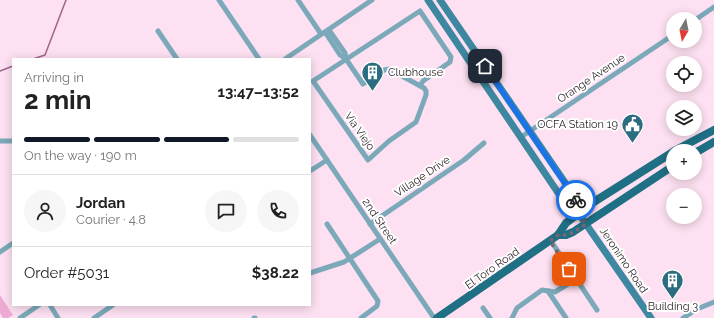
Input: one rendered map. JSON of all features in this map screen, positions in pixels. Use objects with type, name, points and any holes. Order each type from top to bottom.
[{"type":"main road","name":"Jeronimo Road","points":[[428,0],[567,206],[579,214],[651,318]]},
{"type":"main road","name":"Jeronimo Road","points":[[440,0],[577,200],[579,214]]},
{"type":"main road","name":"El Toro Road","points":[[687,144],[714,130]]},
{"type":"main road","points":[[702,149],[714,142]]},
{"type":"main road","name":"El Toro Road","points":[[437,318],[550,241],[558,235],[566,222],[591,204],[666,156]]},
{"type":"main road","name":"El Toro Road","points":[[558,235],[566,235],[574,232],[666,171]]},
{"type":"street","points":[[219,0],[258,58]]},
{"type":"street","points":[[298,0],[345,53],[346,59],[363,84],[384,70],[389,69],[420,86]]},
{"type":"street","points":[[286,58],[372,0]]},
{"type":"street","points":[[702,16],[714,8]]},
{"type":"street","name":"Via Viejo","points":[[420,11],[451,55],[450,62],[423,81],[420,86],[424,88],[426,95],[416,122],[389,141],[368,160],[314,81],[346,59],[420,11]]},
{"type":"street","points":[[158,31],[176,58]]},
{"type":"street","name":"Orange Avenue","points":[[521,137],[666,40]]},
{"type":"street","name":"2nd Street","points":[[311,136],[434,318]]},
{"type":"street","points":[[0,141],[12,140]]},
{"type":"street","name":"Village Drive","points":[[370,224],[464,160],[484,143]]},
{"type":"street","points":[[311,170],[327,160]]},
{"type":"street","points":[[327,224],[377,299],[378,304],[375,308],[361,318]]},
{"type":"street","points":[[311,273],[337,265],[380,239]]},
{"type":"street","points":[[550,241],[597,310]]},
{"type":"street","points":[[0,252],[12,246]]},
{"type":"street","points":[[512,318],[517,308],[542,290],[555,292],[576,279]]},
{"type":"street","points":[[548,291],[566,318]]},
{"type":"street","points":[[683,318],[697,309],[714,302]]},
{"type":"street","points":[[20,318],[38,306]]},
{"type":"street","points":[[51,306],[58,318]]},
{"type":"street","points":[[94,318],[112,306]]},
{"type":"street","points":[[484,308],[490,318]]},
{"type":"shaded area","points":[[0,295],[13,315],[8,318],[3,318],[0,313]]},
{"type":"waterway","points":[[36,58],[45,55],[66,0]]},
{"type":"waterway","points":[[0,71],[12,66]]},
{"type":"way so far","points":[[569,269],[550,241],[558,235],[566,235],[574,232],[586,224],[579,214],[576,200]]},
{"type":"place","name":"Clubhouse","points":[[372,92]]},
{"type":"place","name":"OCFA Station 19","points":[[633,144]]},
{"type":"place","name":"Building 3","points":[[673,300]]},
{"type":"route","points":[[485,66],[576,200]]}]
